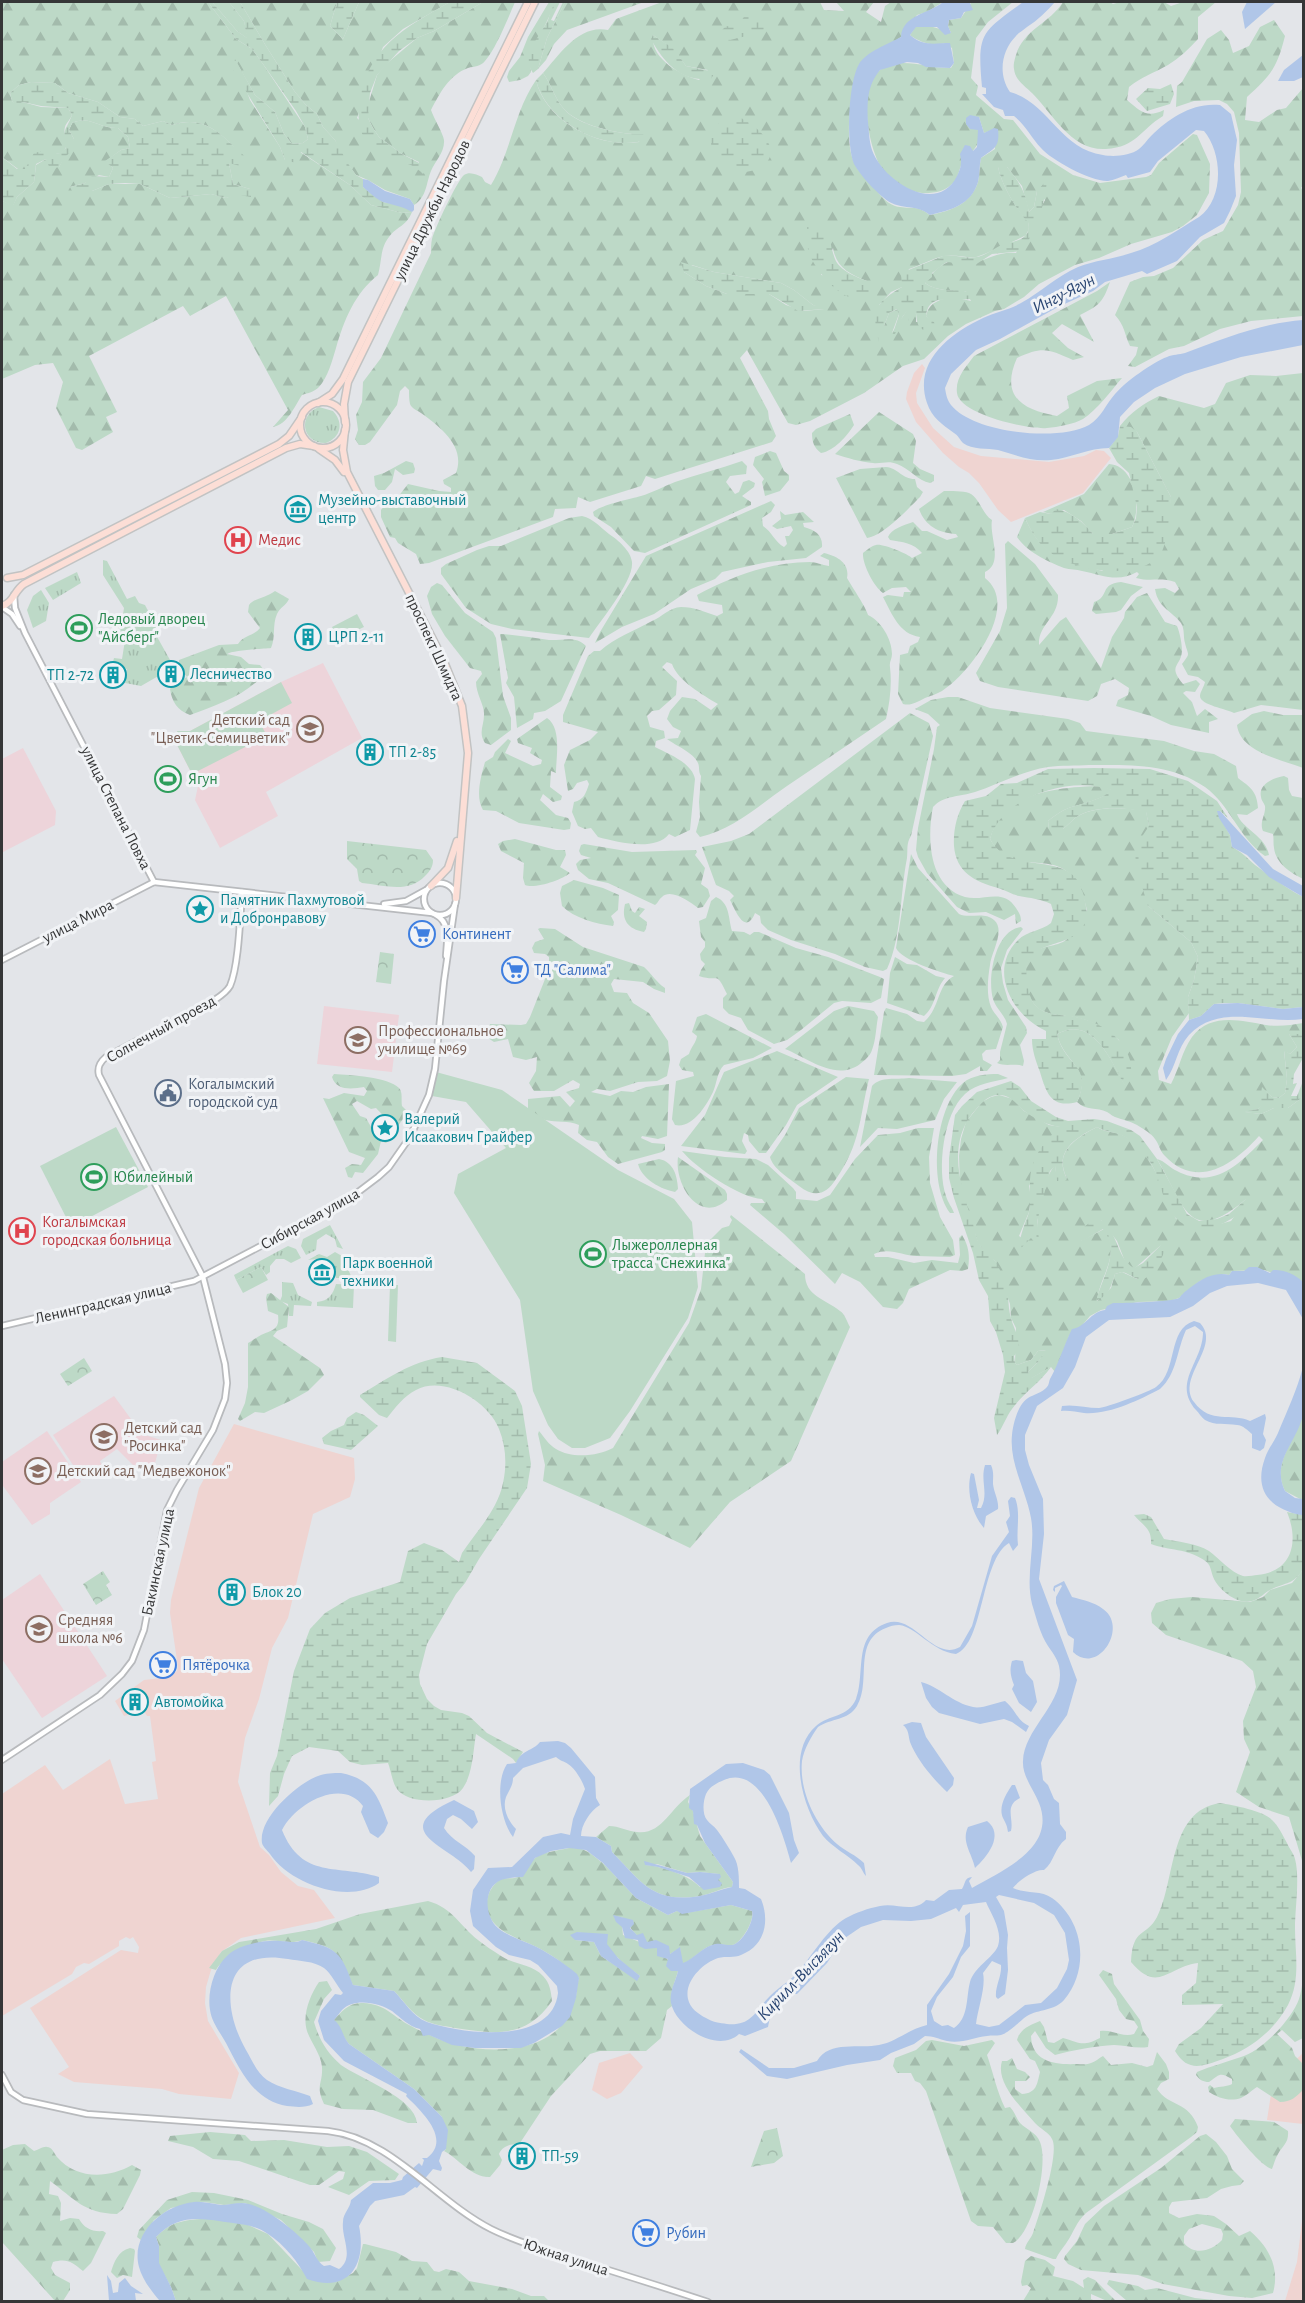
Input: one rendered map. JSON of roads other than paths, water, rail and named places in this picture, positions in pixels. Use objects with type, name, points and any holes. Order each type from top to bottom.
[{"type":"main road","name":"улица Дружбы Народов","points":[[318,403],[332,394],[343,379],[528,2]]},
{"type":"main road","name":"улица Дружбы Народов","points":[[345,426],[344,404],[348,381],[535,2]]},
{"type":"main road","points":[[2,606],[9,603],[24,584],[286,448],[300,444],[333,445],[340,439],[345,426],[343,415],[337,407],[328,403],[318,403],[309,407],[283,442],[23,575],[4,576]]},
{"type":"main road","points":[[302,417],[302,434],[315,446]]},
{"type":"main road","name":"проспект Шмидта","points":[[345,426],[343,456],[352,484]]},
{"type":"main road","name":"проспект Шмидта","points":[[315,446],[334,460],[352,484],[443,658],[460,698],[466,725],[468,753],[455,901]]},
{"type":"main road","points":[[4,576],[13,584],[14,594]]},
{"type":"main road","name":"проспект Шмидта","points":[[430,887],[451,863],[462,823]]},
{"type":"street","points":[[14,594],[15,608],[25,633]]},
{"type":"street","points":[[2,606],[12,614],[25,633]]},
{"type":"street","name":"улица Степана Повха","points":[[25,633],[154,882],[433,913]]},
{"type":"street","name":"улица Мира","points":[[2,960],[154,882]]},
{"type":"street","points":[[439,883],[453,890],[455,901],[447,913],[433,913],[425,903],[424,897],[430,887],[439,883]]},
{"type":"street","name":"улица Степана Повха","points":[[375,905],[406,901],[430,887]]},
{"type":"street","name":"Солнечный проезд","points":[[100,1063],[112,1053],[213,1001],[226,991],[232,979],[242,892]]},
{"type":"street","name":"Сибирская улица","points":[[204,1276],[345,1202],[389,1167],[418,1123],[429,1095],[435,1069],[455,901]]},
{"type":"street","name":"Сибирская улица","points":[[433,913],[443,919],[447,928],[445,973]]},
{"type":"street","name":"Бакинская улица","points":[[2,1760],[105,1690],[127,1668],[140,1644],[167,1510],[213,1430],[225,1399],[227,1383],[225,1364],[204,1276],[99,1075],[100,1063]]},
{"type":"street","name":"Ленинградская улица","points":[[2,1326],[181,1285],[204,1276]]},
{"type":"street","name":"Южная улица","points":[[2,2074],[12,2092],[23,2100],[105,2117],[338,2132],[354,2136],[399,2163],[470,2217],[511,2238],[708,2301]]},
{"type":"water","points":[[943,2],[970,3],[973,10],[964,12],[961,18],[949,20],[948,26],[951,33],[945,35],[937,27],[916,27],[910,35],[925,43],[950,43],[954,63],[950,68],[926,67],[918,63],[907,62],[880,70],[872,82],[868,101],[870,143],[878,162],[898,182],[911,190],[924,194],[937,193],[948,188],[957,176],[961,162],[960,154],[965,145],[970,146],[973,151],[977,147],[978,130],[970,129],[966,124],[966,118],[970,115],[979,117],[984,133],[994,128],[998,129],[997,144],[981,158],[975,190],[959,205],[930,215],[918,209],[889,202],[863,177],[851,155],[849,114],[852,85],[862,60],[872,52],[901,37],[906,24],[911,19]]},
{"type":"water","name":"Ингу-Ягун","points":[[1023,2],[1055,2],[1017,35],[1007,49],[1003,71],[1010,92],[1035,105],[1076,144],[1088,151],[1112,156],[1126,155],[1140,148],[1158,129],[1182,113],[1200,106],[1220,105],[1231,114],[1237,140],[1234,165],[1236,196],[1224,223],[1200,237],[1177,261],[1147,274],[1142,271],[1105,282],[1093,291],[976,350],[951,374],[945,388],[951,405],[962,415],[996,428],[1038,434],[1075,430],[1093,422],[1120,389],[1161,360],[1258,328],[1303,320],[1303,345],[1241,357],[1185,374],[1155,388],[1134,402],[1120,417],[1118,437],[1109,448],[1051,460],[1031,459],[998,450],[971,447],[963,443],[957,435],[938,420],[929,408],[924,388],[925,375],[930,362],[947,341],[970,325],[1021,303],[1078,267],[1140,250],[1199,217],[1213,199],[1218,176],[1215,152],[1210,141],[1204,131],[1196,130],[1158,161],[1150,172],[1128,178],[1126,175],[1108,181],[1092,178],[1046,153],[1014,116],[1005,116],[1003,110],[994,107],[982,94],[986,94],[986,88],[982,87],[980,55],[982,44],[990,28]]},
{"type":"water","points":[[1247,2],[1276,2],[1245,29],[1242,12]]},
{"type":"water","points":[[1303,55],[1303,77],[1294,81],[1278,81],[1284,70]]},
{"type":"water","points":[[363,179],[385,191],[410,199],[414,210],[412,212],[380,201],[363,187]]},
{"type":"water","points":[[1217,811],[1220,811],[1273,869],[1303,886],[1303,897],[1269,877],[1247,855],[1232,847],[1230,835]]},
{"type":"water","points":[[1238,1003],[1283,1009],[1303,1007],[1303,1019],[1229,1017],[1215,1019],[1201,1025],[1185,1040],[1166,1080],[1163,1068],[1166,1059],[1178,1034],[1189,1020],[1201,1016],[1214,1004]]},
{"type":"water","name":"Кирилл-Высъягун","points":[[1249,1267],[1257,1267],[1270,1273],[1273,1270],[1290,1273],[1301,1280],[1304,1283],[1303,1319],[1286,1290],[1258,1283],[1227,1286],[1210,1293],[1193,1306],[1170,1317],[1109,1320],[1086,1337],[1075,1367],[1063,1388],[1037,1406],[1025,1435],[1025,1450],[1029,1465],[1043,1499],[1044,1534],[1039,1579],[1077,1680],[1067,1715],[1049,1740],[1041,1763],[1043,1780],[1048,1785],[1054,1799],[1059,1803],[1060,1824],[1066,1832],[1066,1839],[1044,1870],[1027,1876],[1013,1888],[1052,1898],[1063,1908],[1077,1932],[1080,1946],[1078,1974],[1072,1988],[1060,2004],[1027,2016],[1001,2035],[958,2042],[925,2036],[914,2044],[880,2060],[787,2079],[767,2076],[739,2052],[741,2049],[769,2068],[794,2068],[817,2061],[829,2050],[885,2043],[927,2025],[927,2005],[949,1974],[963,1946],[966,1931],[965,1916],[970,1912],[970,1946],[961,1957],[953,1977],[937,1997],[931,2011],[934,2021],[942,2026],[948,2025],[954,2028],[965,2013],[972,1977],[998,1946],[998,1929],[986,1902],[963,1905],[959,1912],[956,1908],[931,1919],[883,1920],[861,1927],[842,1940],[827,1963],[797,1994],[791,1994],[779,2009],[771,2012],[768,2027],[745,2036],[739,2034],[720,2041],[699,2035],[681,2021],[671,2003],[672,1990],[678,1971],[671,1971],[666,1966],[668,1959],[657,1956],[657,1948],[645,1949],[639,1946],[638,1940],[625,1938],[622,1927],[613,1915],[633,1920],[634,1924],[630,1928],[637,1935],[643,1933],[647,1942],[656,1940],[669,1946],[670,1954],[680,1947],[683,1963],[712,1945],[731,1945],[739,1941],[749,1926],[752,1911],[731,1905],[682,1914],[677,1911],[668,1915],[636,1898],[603,1863],[586,1850],[569,1848],[551,1851],[535,1858],[523,1877],[501,1880],[495,1884],[488,1896],[488,1910],[498,1928],[536,1947],[577,1974],[579,1978],[576,1998],[570,2017],[562,2026],[521,2048],[475,2048],[452,2045],[429,2035],[423,2036],[420,2029],[408,2024],[387,2008],[374,2004],[360,2002],[347,2006],[334,2020],[349,2044],[414,2089],[442,2117],[448,2130],[446,2149],[442,2152],[439,2161],[441,2171],[433,2169],[417,2188],[415,2187],[404,2195],[375,2201],[370,2206],[359,2226],[361,2240],[357,2263],[344,2279],[334,2282],[322,2283],[307,2279],[285,2248],[264,2231],[256,2228],[202,2219],[174,2224],[156,2237],[159,2246],[159,2263],[176,2301],[160,2301],[142,2276],[138,2255],[145,2232],[161,2215],[171,2209],[197,2202],[221,2205],[249,2204],[272,2215],[296,2233],[324,2266],[330,2265],[339,2269],[346,2259],[343,2222],[351,2200],[373,2183],[402,2180],[419,2163],[422,2166],[424,2160],[422,2158],[427,2158],[434,2150],[436,2142],[432,2126],[406,2096],[407,2094],[344,2061],[324,2040],[318,2021],[321,2011],[335,1994],[343,1993],[327,1970],[311,1963],[266,1958],[249,1962],[238,1971],[232,1984],[230,1999],[232,2016],[246,2050],[258,2070],[272,2083],[310,2096],[313,2104],[304,2107],[287,2106],[275,2103],[257,2091],[237,2064],[214,2023],[210,2010],[209,2003],[215,1973],[223,1960],[233,1951],[252,1943],[267,1941],[302,1940],[323,1946],[341,1958],[353,1985],[394,1991],[413,2012],[427,2022],[461,2030],[503,2032],[523,2029],[540,2022],[552,2010],[558,1993],[557,1986],[538,1965],[530,1960],[509,1955],[496,1947],[473,1926],[470,1911],[473,1890],[488,1868],[512,1867],[543,1837],[561,1833],[570,1835],[573,1819],[585,1789],[573,1769],[556,1757],[523,1768],[513,1778],[512,1786],[506,1797],[505,1810],[516,1829],[513,1837],[505,1821],[500,1791],[503,1772],[507,1764],[516,1763],[524,1753],[540,1742],[565,1743],[595,1777],[596,1798],[600,1805],[587,1819],[581,1836],[596,1837],[611,1846],[612,1852],[640,1881],[649,1888],[670,1897],[684,1898],[704,1895],[732,1887],[733,1882],[705,1843],[697,1825],[694,1824],[693,1811],[689,1808],[690,1789],[726,1764],[743,1763],[764,1770],[770,1775],[789,1813],[799,1853],[791,1863],[770,1805],[750,1782],[738,1778],[724,1780],[710,1789],[704,1800],[705,1817],[719,1833],[736,1860],[739,1888],[761,1899],[765,1916],[763,1932],[756,1946],[741,1955],[712,1960],[692,1979],[688,1999],[692,2008],[716,2022],[735,2024],[748,2020],[770,1996],[798,1972],[826,1936],[846,1918],[880,1906],[910,1907],[926,1900],[934,1901],[949,1890],[962,1889],[966,1879],[972,1877],[969,1881],[972,1888],[1024,1856],[1034,1845],[1043,1819],[1039,1803],[1024,1772],[1025,1749],[1057,1691],[1060,1679],[1058,1663],[1040,1631],[1030,1593],[1031,1518],[1015,1466],[1012,1445],[1017,1415],[1024,1401],[1048,1386],[1072,1329],[1105,1310],[1107,1306],[1113,1303],[1179,1298],[1185,1291],[1206,1278],[1217,1274],[1229,1275],[1232,1271],[1244,1271]],"holes":[[[999,1895],[1034,1903],[1054,1915],[1065,1933],[1069,1960],[1067,1969],[1057,1988],[1041,2003],[1025,2005],[999,2025],[989,2027],[976,2024],[983,1991],[983,1973],[992,1961],[1001,1965],[996,1997],[998,1999],[1005,1994],[1008,1935],[1004,1911],[996,1897]]]},
{"type":"water","points":[[1194,1321],[1200,1323],[1205,1332],[1206,1342],[1190,1382],[1190,1392],[1194,1402],[1214,1416],[1236,1417],[1250,1421],[1265,1414],[1263,1434],[1266,1440],[1264,1448],[1260,1451],[1252,1448],[1252,1434],[1245,1428],[1205,1420],[1189,1400],[1188,1381],[1199,1353],[1203,1332],[1195,1326],[1186,1330],[1170,1376],[1160,1389],[1133,1402],[1103,1412],[1061,1411],[1062,1406],[1103,1407],[1156,1387],[1163,1380],[1167,1371],[1180,1333]]},
{"type":"water","points":[[1303,1367],[1303,1415],[1286,1453],[1281,1471],[1285,1491],[1295,1498],[1303,1499],[1303,1515],[1301,1515],[1273,1503],[1267,1497],[1261,1480],[1265,1458],[1278,1433]]},
{"type":"water","points":[[985,1465],[992,1467],[998,1509],[986,1516],[984,1528],[973,1509],[969,1487],[971,1473],[974,1474],[979,1500],[977,1508],[981,1508],[984,1497]]},
{"type":"water","points":[[1011,1497],[1015,1498],[1018,1509],[1018,1545],[1013,1551],[1009,1543],[1000,1552],[987,1583],[978,1619],[965,1647],[956,1654],[932,1644],[950,1650],[960,1647],[972,1626],[992,1556],[1009,1532],[1006,1522],[1010,1516],[1008,1501]]},
{"type":"water","points":[[1064,1581],[1072,1597],[1096,1605],[1110,1617],[1113,1627],[1112,1637],[1100,1654],[1092,1658],[1083,1658],[1073,1652],[1074,1639],[1068,1635],[1056,1603],[1056,1597],[1062,1586],[1055,1588],[1055,1592],[1053,1590],[1054,1586]]},
{"type":"water","points":[[897,1622],[906,1625],[932,1644],[912,1630],[899,1625],[894,1625],[876,1634],[869,1642],[866,1652],[863,1685],[857,1706],[844,1717],[818,1727],[810,1739],[802,1761],[803,1784],[815,1817],[837,1844],[864,1863],[866,1876],[859,1866],[823,1836],[816,1825],[809,1811],[801,1781],[802,1750],[807,1737],[816,1726],[843,1713],[853,1705],[859,1689],[864,1645],[869,1636],[887,1623]]},
{"type":"water","points":[[1012,1661],[1023,1661],[1026,1673],[1033,1681],[1037,1702],[1031,1712],[1019,1703],[1012,1689],[1014,1685],[1011,1668]]},
{"type":"water","points":[[921,1682],[973,1707],[984,1707],[1005,1701],[1029,1726],[1026,1732],[1004,1719],[980,1724],[939,1713],[926,1698]]},
{"type":"water","points":[[912,1722],[921,1723],[926,1737],[954,1778],[953,1785],[947,1792],[926,1769],[913,1749],[903,1725]]},
{"type":"water","points":[[341,1773],[367,1784],[377,1797],[388,1823],[378,1838],[370,1833],[361,1812],[363,1806],[354,1798],[343,1794],[320,1797],[308,1803],[288,1820],[282,1830],[290,1846],[300,1857],[311,1863],[379,1877],[379,1883],[352,1892],[320,1888],[305,1882],[279,1864],[262,1843],[262,1833],[266,1823],[290,1794],[318,1776]]},
{"type":"water","points":[[1012,1785],[1015,1785],[1020,1798],[1012,1805],[1012,1826],[1011,1831],[1008,1832],[1001,1809]]},
{"type":"water","points":[[454,1800],[474,1811],[478,1822],[472,1829],[453,1815],[447,1819],[444,1828],[475,1856],[474,1869],[471,1872],[429,1838],[424,1830],[424,1821],[434,1811]]},
{"type":"water","points":[[987,1821],[992,1827],[994,1839],[989,1852],[975,1868],[966,1843],[966,1832],[968,1827]]},
{"type":"water","points":[[644,1861],[687,1873],[720,1874],[721,1877],[718,1880],[722,1883],[720,1887],[704,1890],[689,1877],[645,1865]]},
{"type":"water","points":[[577,1932],[608,1934],[607,1944],[618,1958],[640,1976],[637,1981],[601,1956],[594,1942],[575,1940],[570,1935]]},
{"type":"water","points":[[107,2275],[111,2281],[113,2293],[118,2292],[119,2283],[125,2278],[131,2286],[143,2294],[135,2293],[136,2301],[109,2301]]},
{"type":"place","name":"Музейно-выставочный центр","points":[[298,509]]},
{"type":"place","name":"Медис","points":[[238,540]]},
{"type":"place","name":"Ледовый дворец \"Айсберг\"","points":[[79,628]]},
{"type":"place","name":"ЦРП 2-11","points":[[308,637]]},
{"type":"place","name":"Лесничество","points":[[171,674]]},
{"type":"place","name":"ТП 2-72","points":[[113,675]]},
{"type":"place","name":"Детский сад \"Цветик-Семицветик\"","points":[[310,729]]},
{"type":"place","name":"ТП 2-85","points":[[370,752]]},
{"type":"place","name":"Ягун","points":[[168,779]]},
{"type":"place","name":"Памятник Пахмутовой и Добронравову","points":[[200,909]]},
{"type":"place","name":"Континент","points":[[422,934]]},
{"type":"place","name":"ТД \"Салима\"","points":[[515,970]]},
{"type":"place","name":"Профессиональное училище №69","points":[[358,1040]]},
{"type":"place","name":"Когалымский городской суд","points":[[168,1093]]},
{"type":"place","name":"Валерий Исаакович Грайфер","points":[[385,1128]]},
{"type":"place","name":"Юбилейный","points":[[94,1177]]},
{"type":"place","name":"Когалымская городская больница","points":[[22,1231]]},
{"type":"place","name":"Лыжероллерная трасса \"Снежинка\"","points":[[593,1254]]},
{"type":"place","name":"Парк военной техники","points":[[322,1272]]},
{"type":"place","name":"Детский сад \"Росинка\"","points":[[104,1437]]},
{"type":"place","name":"Детский сад \"Медвежонок\"","points":[[38,1471]]},
{"type":"place","name":"Блок 20","points":[[232,1592]]},
{"type":"place","name":"Средняя школа №6","points":[[39,1629]]},
{"type":"place","name":"Пятёрочка","points":[[163,1665]]},
{"type":"place","name":"Автомойка","points":[[135,1702]]},
{"type":"place","name":"ТП-59","points":[[522,2156]]},
{"type":"place","name":"Рубин","points":[[646,2233]]}]
